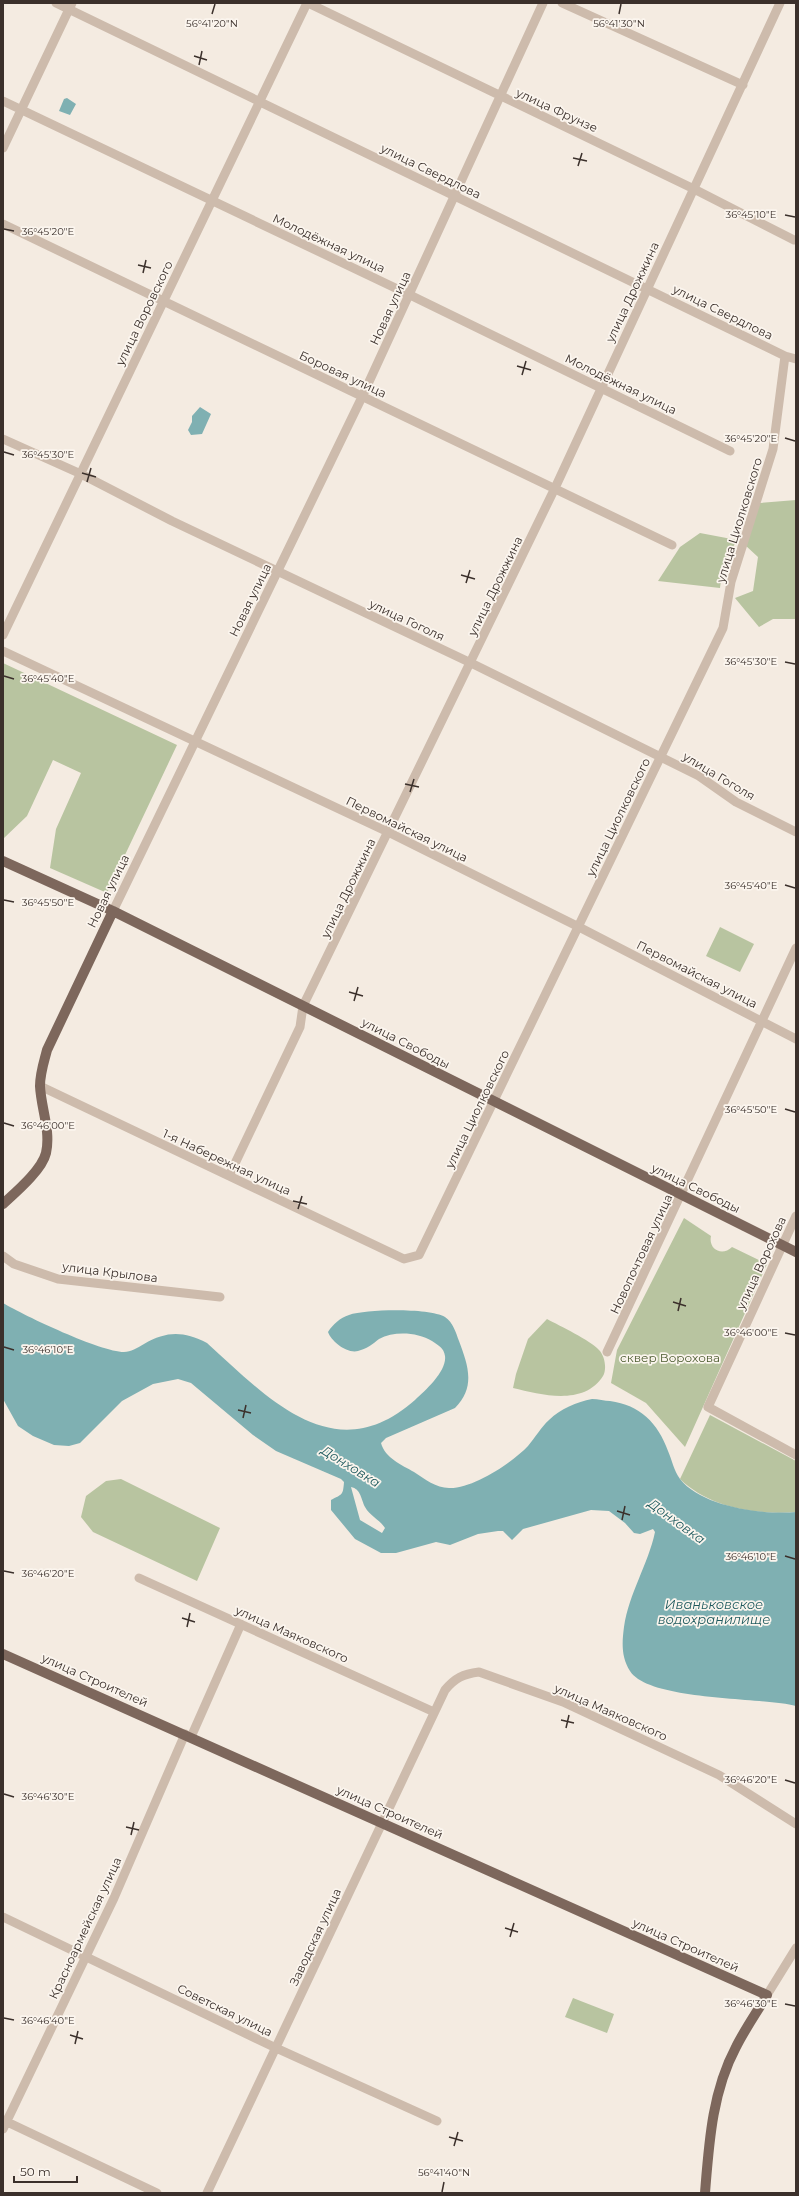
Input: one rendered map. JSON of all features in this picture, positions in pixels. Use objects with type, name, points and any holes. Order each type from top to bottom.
[{"type":"main road","name":"улица Свободы","points":[[3,861],[113,912],[796,1252]]},
{"type":"main road","name":"Новая улица","points":[[3,1204],[32,1174],[46,1154],[47,1129],[40,1086],[42,1067],[47,1050],[113,912]]},
{"type":"main road","name":"улица Строителей","points":[[3,1654],[767,1995]]},
{"type":"main road","points":[[705,2193],[711,2130],[724,2075],[735,2048],[767,1995]]},
{"type":"street","name":"улица Свердлова","points":[[56,3],[71,6],[260,101],[455,196],[648,288],[785,356],[796,359]]},
{"type":"street","name":"улица Фрунзе","points":[[308,3],[694,189],[794,240]]},
{"type":"street","name":"улица Воровского","points":[[3,635],[162,302],[308,3]]},
{"type":"street","name":"Новая улица","points":[[113,912],[362,397],[543,3]]},
{"type":"street","points":[[562,3],[742,85]]},
{"type":"street","name":"улица Дрожжина","points":[[228,1176],[300,1027],[303,1006],[556,488],[780,3]]},
{"type":"street","points":[[3,148],[71,6]]},
{"type":"street","name":"Молодёжная улица","points":[[3,101],[410,295],[730,451]]},
{"type":"street","name":"Боровая улица","points":[[3,224],[162,302],[556,488],[672,545]]},
{"type":"street","name":"улица Циолковского","points":[[404,1258],[419,1255],[723,628],[731,582],[773,449],[785,356]]},
{"type":"street","name":"улица Гоголя","points":[[3,439],[81,474],[172,521],[471,663],[661,757],[699,776],[736,802],[796,832]]},
{"type":"street","name":"Первомайская улица","points":[[3,651],[195,743],[388,832],[578,926],[796,1039]]},
{"type":"street","name":"Новопочтовая улица","points":[[607,1352],[682,1195],[796,948]]},
{"type":"street","name":"1-я Набережная улица","points":[[40,1086],[404,1258]]},
{"type":"street","name":"улица Ворохова","points":[[796,1216],[708,1407],[796,1455]]},
{"type":"street","name":"улица Крылова","points":[[3,1256],[14,1264],[58,1279],[220,1297]]},
{"type":"street","name":"улица Маяковского","points":[[139,1578],[434,1712]]},
{"type":"street","name":"Красноармейская улица","points":[[4,2124],[114,1898],[241,1624]]},
{"type":"street","name":"улица Маяковского","points":[[445,1690],[455,1679],[466,1674],[479,1672],[490,1675],[586,1713],[719,1775],[796,1824]]},
{"type":"street","name":"Заводская улица","points":[[207,2193],[445,1690]]},
{"type":"street","name":"Советская улица","points":[[3,1917],[276,2048],[437,2121]]},
{"type":"street","points":[[767,1995],[796,1948]]},
{"type":"street","points":[[4,2124],[157,2193]]},
{"type":"green space","points":[[796,500],[796,619],[773,619],[759,627],[735,598],[753,591],[758,557],[745,545],[760,503]]},
{"type":"green space","points":[[700,533],[737,540],[723,565],[720,588],[658,581],[680,547]]},
{"type":"green space","points":[[3,663],[177,745],[107,893],[50,868],[56,829],[81,773],[53,760],[27,816],[3,839]]},
{"type":"green space","points":[[720,927],[754,944],[740,972],[706,956]]},
{"type":"green space","name":"сквер Ворохова","points":[[684,1218],[711,1236],[712,1245],[717,1250],[724,1251],[732,1247],[767,1264],[685,1447],[646,1403],[611,1383],[617,1350]]},
{"type":"green space","points":[[547,1319],[589,1342],[599,1350],[603,1356],[605,1366],[603,1376],[595,1385],[585,1392],[562,1396],[513,1388],[516,1374],[528,1339]]},
{"type":"green space","points":[[710,1415],[796,1461],[796,1512],[765,1512],[734,1508],[705,1497],[680,1479]]},
{"type":"green space","points":[[121,1479],[220,1528],[197,1581],[93,1532],[81,1517],[86,1496],[106,1481]]},
{"type":"green space","points":[[573,1998],[614,2014],[607,2033],[565,2017]]},
{"type":"water","points":[[67,98],[76,104],[70,115],[59,111],[64,99]]},
{"type":"water","points":[[200,407],[211,414],[202,434],[191,435],[188,430],[192,422],[192,416]]},
{"type":"water","name":"Иваньковское водохранилище","points":[[3,1303],[81,1340],[98,1346],[124,1352],[168,1335],[175,1334],[190,1336],[207,1343],[253,1385],[278,1404],[303,1419],[329,1428],[357,1429],[385,1420],[415,1400],[435,1380],[443,1368],[445,1356],[440,1347],[432,1341],[413,1334],[385,1336],[361,1350],[349,1351],[344,1349],[332,1339],[328,1332],[330,1329],[346,1316],[358,1313],[398,1310],[426,1312],[445,1317],[454,1328],[465,1359],[468,1376],[466,1392],[462,1400],[455,1408],[386,1438],[381,1443],[386,1453],[399,1464],[435,1485],[444,1488],[459,1487],[481,1479],[503,1467],[528,1446],[543,1426],[563,1409],[580,1402],[597,1399],[621,1403],[639,1411],[659,1432],[678,1476],[690,1489],[718,1503],[734,1507],[767,1512],[796,1512],[796,1706],[681,1693],[659,1688],[641,1681],[630,1671],[625,1660],[623,1644],[626,1615],[648,1556],[655,1532],[653,1529],[640,1534],[634,1533],[625,1523],[609,1511],[591,1510],[523,1529],[512,1540],[503,1531],[498,1531],[478,1534],[450,1545],[436,1542],[396,1553],[381,1553],[355,1539],[331,1510],[331,1500],[340,1495],[343,1490],[344,1482],[341,1479],[276,1451],[253,1435],[191,1383],[178,1379],[153,1384],[122,1401],[80,1443],[69,1446],[54,1445],[33,1436],[18,1426],[3,1399]],"holes":[[[351,1487],[359,1492],[367,1510],[385,1528],[382,1533],[360,1520]]]},
{"type":"water label","name":"Донховка","points":[[351,1466]]},
{"type":"water label","name":"Донховка","points":[[677,1521]]}]
